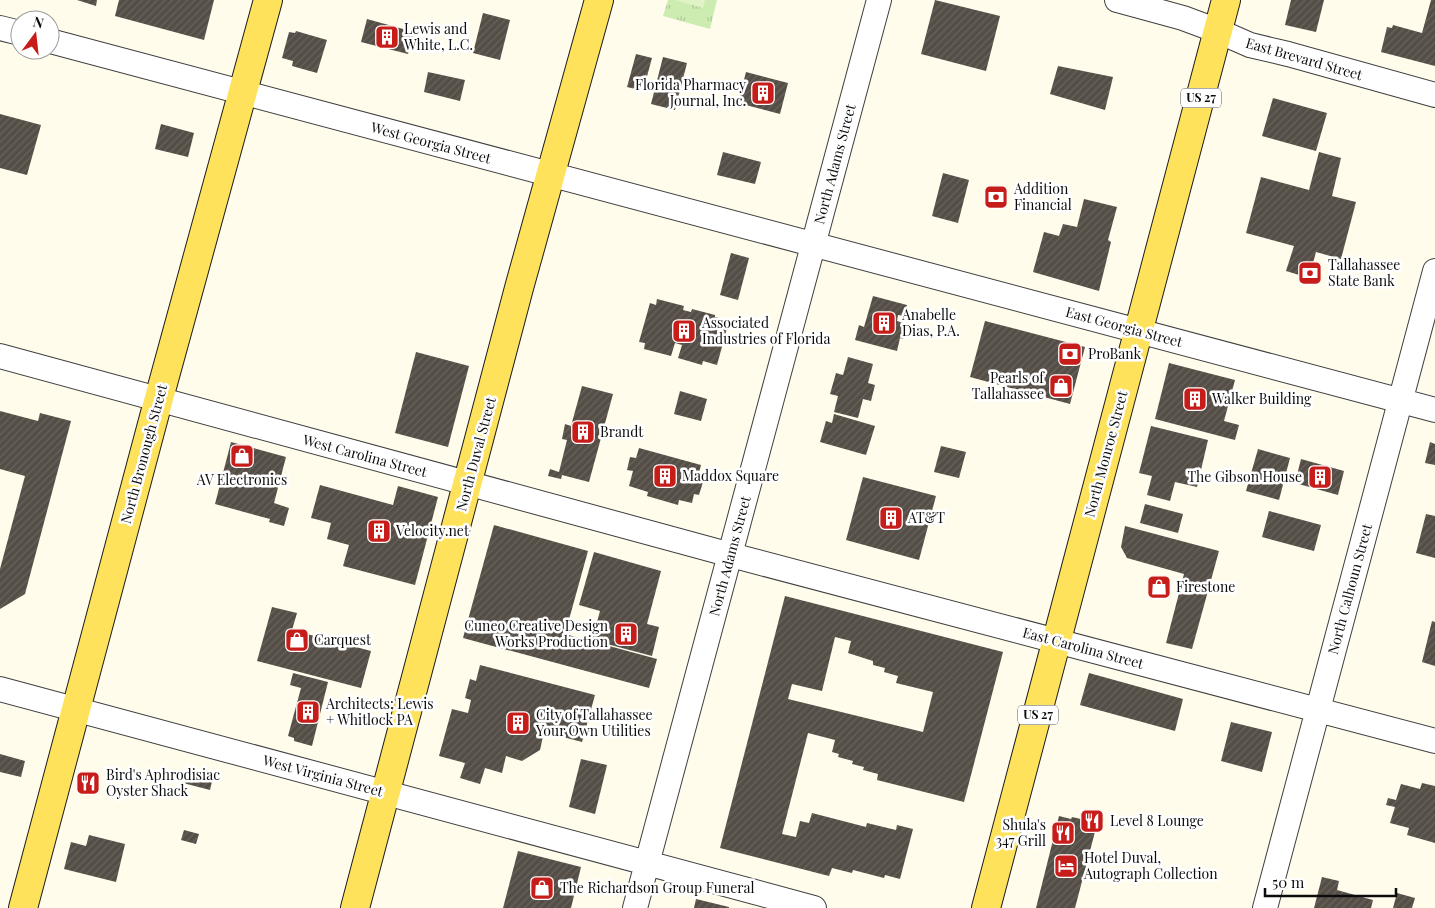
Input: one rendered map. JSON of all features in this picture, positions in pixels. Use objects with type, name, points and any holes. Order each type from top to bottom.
[{"type":"main road","name":"North Bronough Street","points":[[23,908],[159,398],[268,0]]},
{"type":"main road","name":"North Duval Street","points":[[355,908],[518,293],[599,0]]},
{"type":"main road","name":"North Monroe Street","points":[[986,908],[1226,0]]},
{"type":"street","name":"North Adams Street","points":[[635,908],[879,0]]},
{"type":"street","name":"East Brevard Street","points":[[1117,0],[1183,18],[1218,30],[1250,45],[1435,96]]},
{"type":"street","name":"West Georgia Street","points":[[60,44],[813,244]]},
{"type":"street","name":"East Georgia Street","points":[[813,244],[1435,410]]},
{"type":"street","name":"North Calhoun Street","points":[[1265,908],[1435,271]]},
{"type":"street","name":"West Carolina Street","points":[[0,356],[731,555]]},
{"type":"street","name":"East Carolina Street","points":[[731,555],[1435,741]]},
{"type":"street","name":"West Virginia Street","points":[[0,690],[814,908]]},
{"type":"green space","points":[[668,0],[717,0],[710,29],[663,16]]},
{"type":"green space","points":[[675,0],[705,0],[703,8]]},
{"type":"building","points":[[77,0],[97,0],[96,6]]},
{"type":"building","points":[[119,0],[214,0],[204,40],[115,16]]},
{"type":"building","points":[[935,0],[1000,16],[986,71],[921,54]]},
{"type":"building","points":[[1291,0],[1324,0],[1316,32],[1285,25]]},
{"type":"building","points":[[1431,0],[1435,0],[1435,66],[1381,52],[1387,27],[1392,28],[1393,25],[1422,33]]},
{"type":"building","points":[[483,13],[510,20],[500,60],[473,53]]},
{"type":"building","name":"Lewis and White, L.C.","points":[[367,19],[414,32],[408,54],[361,42]]},
{"type":"building","points":[[296,31],[327,40],[317,73],[292,66],[293,61],[282,58],[289,32],[295,33]]},
{"type":"building","points":[[636,54],[652,58],[643,91],[627,87]]},
{"type":"building","points":[[663,57],[687,63],[675,110],[651,104]]},
{"type":"building","points":[[1058,66],[1113,77],[1105,110],[1050,94]]},
{"type":"building","points":[[428,72],[465,80],[460,101],[424,92]]},
{"type":"building","name":"Florida Pharmacy Journal, Inc.","points":[[746,72],[788,83],[780,114],[738,103]]},
{"type":"building","points":[[1273,98],[1327,113],[1316,151],[1262,136]]},
{"type":"building","points":[[0,114],[41,125],[27,175],[0,168]]},
{"type":"building","points":[[161,124],[194,133],[188,157],[155,149]]},
{"type":"building","points":[[723,152],[761,162],[755,184],[717,175]]},
{"type":"building","points":[[1319,152],[1341,158],[1332,196],[1356,202],[1341,259],[1316,252],[1309,278],[1286,271],[1294,246],[1246,233],[1261,177],[1309,190]]},
{"type":"building","points":[[943,173],[969,180],[958,223],[932,216]]},
{"type":"building","points":[[1084,199],[1117,207],[1108,240],[1111,242],[1099,291],[1033,272],[1044,232],[1059,236],[1063,224],[1077,227]]},
{"type":"building","points":[[731,253],[749,258],[738,300],[720,295]]},
{"type":"building","name":"Anabelle Dias, P.A.","points":[[873,296],[907,305],[904,316],[898,315],[897,321],[907,324],[903,339],[900,338],[897,351],[855,340],[859,325],[864,327]]},
{"type":"building","name":"Associated Industries of Florida","points":[[657,299],[684,306],[683,310],[691,312],[692,309],[729,321],[717,365],[703,361],[702,365],[678,358],[682,345],[675,343],[671,356],[644,349],[645,343],[639,342],[650,303],[656,305]]},
{"type":"building","points":[[985,321],[1085,347],[1070,404],[970,377]]},
{"type":"building","points":[[416,352],[469,366],[448,447],[395,433]]},
{"type":"building","points":[[848,357],[873,364],[868,383],[875,385],[871,401],[863,399],[858,418],[834,412],[838,396],[830,394],[836,373],[843,375]]},
{"type":"building","name":"Walker Building","points":[[1169,363],[1235,380],[1224,421],[1239,425],[1235,440],[1155,419]]},
{"type":"building","name":"Brandt","points":[[582,386],[613,394],[589,482],[562,475],[561,479],[548,476],[550,469],[559,472],[567,440],[562,439],[565,424],[571,426]]},
{"type":"building","points":[[680,391],[707,399],[701,421],[674,414]]},
{"type":"building","points":[[0,411],[38,421],[40,413],[71,421],[25,594],[0,609],[0,569],[25,476],[0,469]]},
{"type":"building","points":[[834,414],[875,426],[866,455],[820,442],[826,421],[832,423]]},
{"type":"building","points":[[1151,426],[1208,440],[1197,487],[1175,482],[1170,501],[1147,495],[1152,476],[1139,473]]},
{"type":"building","points":[[231,442],[286,457],[274,503],[289,508],[284,526],[269,522],[270,519],[215,504]]},
{"type":"building","points":[[1430,442],[1435,444],[1435,465],[1425,463]]},
{"type":"building","points":[[941,446],[966,452],[959,478],[934,472]]},
{"type":"building","name":"Maddox Square","points":[[639,448],[701,465],[697,480],[703,482],[699,495],[694,494],[692,503],[679,500],[678,505],[647,496],[648,492],[629,486],[633,471],[627,470],[630,457],[636,458]]},
{"type":"building","points":[[1258,449],[1290,458],[1279,500],[1246,491]]},
{"type":"building","name":"The Gibson House","points":[[1301,459],[1344,471],[1338,495],[1295,483]]},
{"type":"building","name":"AT&T","points":[[863,477],[936,496],[919,560],[846,540]]},
{"type":"building","name":"Velocity.net","points":[[320,485],[393,505],[398,486],[438,497],[415,585],[343,566],[349,545],[327,539],[331,523],[311,518]]},
{"type":"building","points":[[1145,504],[1183,514],[1178,533],[1140,523]]},
{"type":"building","points":[[1269,511],[1321,525],[1314,551],[1262,537]]},
{"type":"building","points":[[1426,514],[1435,516],[1435,558],[1416,553]]},
{"type":"building","points":[[494,525],[588,551],[565,634],[657,659],[649,688],[463,638]]},
{"type":"building","points":[[1125,526],[1219,551],[1192,649],[1166,643],[1184,574],[1127,558],[1121,547]]},
{"type":"building","points":[[594,552],[661,571],[647,624],[659,627],[652,656],[592,640],[600,611],[579,605]]},
{"type":"building","points":[[785,596],[1003,652],[964,802],[877,780],[878,774],[863,770],[864,767],[852,764],[853,761],[838,757],[839,754],[832,752],[835,740],[808,733],[782,834],[796,837],[800,821],[809,823],[812,813],[866,827],[867,823],[896,830],[897,825],[913,829],[900,879],[885,875],[884,878],[853,870],[852,873],[832,868],[829,876],[720,848]],"holes":[[[835,637],[851,641],[848,653],[873,661],[873,665],[885,668],[884,672],[898,676],[896,683],[933,692],[923,732],[788,699],[792,684],[822,691]]]},
{"type":"building","name":"Carquest","points":[[272,607],[297,613],[292,630],[371,651],[361,688],[257,661]]},
{"type":"building","points":[[1432,621],[1435,622],[1435,666],[1422,662]]},
{"type":"building","name":"City of Tallahassee Your Own Utilities","points":[[480,665],[595,695],[582,742],[544,732],[540,750],[522,761],[506,756],[502,773],[485,768],[480,784],[460,778],[465,763],[439,756],[452,709],[468,713],[471,700],[465,698],[470,679],[476,681]]},
{"type":"building","name":"Architects: Lewis + Whitlock PA","points":[[293,673],[328,682],[312,746],[294,741],[294,738],[288,736],[301,688],[290,685]]},
{"type":"building","points":[[1089,673],[1183,699],[1175,731],[1080,705]]},
{"type":"building","points":[[1231,722],[1272,732],[1262,772],[1221,761]]},
{"type":"building","points":[[0,754],[25,761],[21,777],[0,772]]},
{"type":"building","points":[[581,759],[607,765],[595,814],[569,807]]},
{"type":"building","points":[[186,770],[213,777],[210,790],[183,783]]},
{"type":"building","points":[[1422,783],[1435,786],[1435,843],[1407,835],[1409,828],[1390,823],[1395,807],[1386,805],[1388,798],[1396,800],[1401,784],[1420,789]]},
{"type":"building","name":"Hotel Duval, Autograph Collection","points":[[1082,812],[1104,818],[1103,826],[1096,828],[1075,908],[1036,908],[1059,816],[1081,819]]},
{"type":"building","points":[[184,830],[199,834],[196,844],[181,840]]},
{"type":"building","points":[[89,835],[125,844],[116,882],[64,869],[71,842],[86,846]]},
{"type":"building","name":"The Richardson Group Funeral","points":[[518,851],[581,867],[571,908],[503,908]]},
{"type":"building","points":[[1322,877],[1339,881],[1337,890],[1373,900],[1371,908],[1314,908]]},
{"type":"building","points":[[1397,893],[1415,898],[1412,908],[1393,908]]},
{"type":"building","points":[[696,899],[729,907],[729,908],[694,908]]},
{"type":"place","name":"Lewis and White, L.C.","points":[[387,37]]},
{"type":"place","name":"Florida Pharmacy Journal, Inc.","points":[[763,93]]},
{"type":"place","name":"Addition Financial","points":[[996,197]]},
{"type":"place","name":"Tallahassee State Bank","points":[[1310,273]]},
{"type":"place","name":"Anabelle Dias, P.A.","points":[[884,323]]},
{"type":"place","name":"Associated Industries of Florida","points":[[684,331]]},
{"type":"place","name":"ProBank","points":[[1070,354]]},
{"type":"place","name":"Pearls of Tallahassee","points":[[1061,386]]},
{"type":"place","name":"Walker Building","points":[[1195,399]]},
{"type":"place","name":"Brandt","points":[[583,432]]},
{"type":"place","name":"AV Electronics","points":[[242,456]]},
{"type":"place","name":"Maddox Square","points":[[665,476]]},
{"type":"place","name":"The Gibson House","points":[[1320,477]]},
{"type":"place","name":"AT&T","points":[[891,518]]},
{"type":"place","name":"Velocity.net","points":[[379,531]]},
{"type":"place","name":"Firestone","points":[[1159,587]]},
{"type":"place","name":"Cuneo Creative Design Works Production","points":[[626,634]]},
{"type":"place","name":"Carquest","points":[[297,640]]},
{"type":"place","name":"Architects: Lewis + Whitlock PA","points":[[308,712]]},
{"type":"place","name":"City of Tallahassee Your Own Utilities","points":[[518,723]]},
{"type":"place","name":"Bird's Aphrodisiac Oyster Shack","points":[[88,783]]},
{"type":"place","name":"Level 8 Lounge","points":[[1092,821]]},
{"type":"place","name":"Shula's 347 Grill","points":[[1063,833]]},
{"type":"place","name":"Hotel Duval, Autograph Collection","points":[[1066,866]]},
{"type":"place","name":"The Richardson Group Funeral","points":[[542,888]]}]
